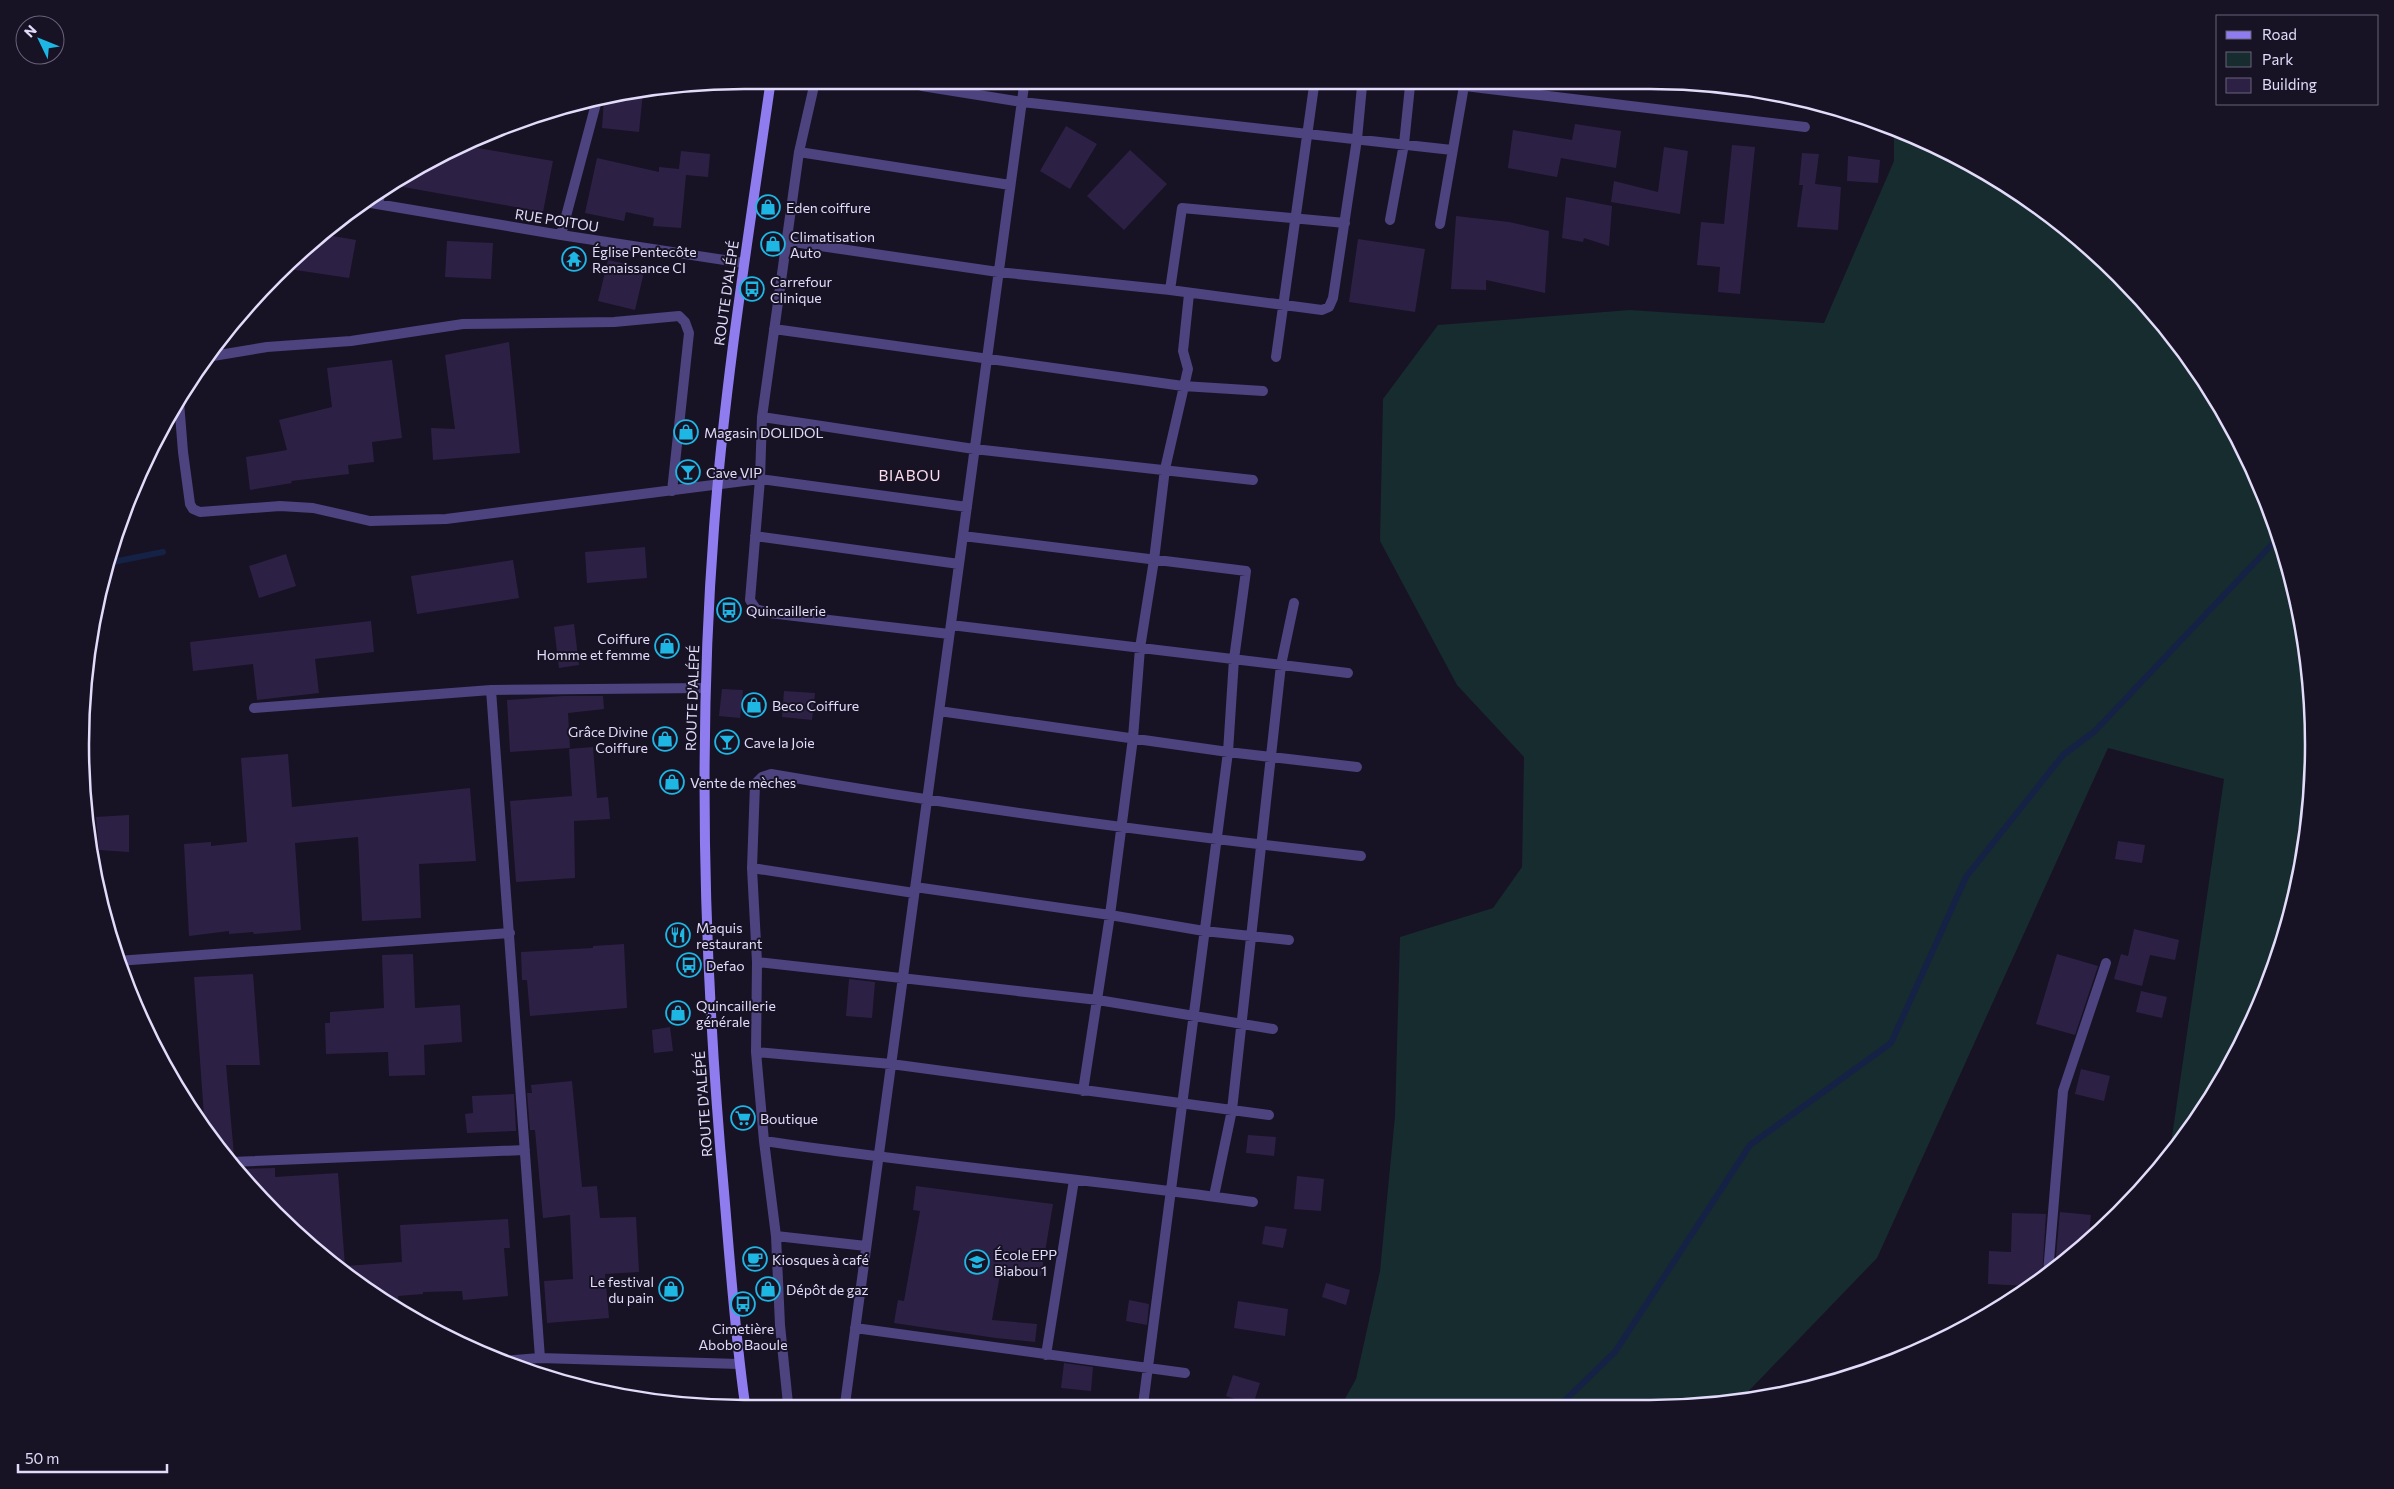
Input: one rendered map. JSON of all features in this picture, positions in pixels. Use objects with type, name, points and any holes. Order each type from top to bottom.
[{"type":"main road","name":"ROUTE D'ALÉPÉ","points":[[744,1400],[739,1364],[718,1132],[705,923],[703,790],[705,688],[717,485],[727,385],[770,89]]},
{"type":"street","points":[[813,89],[799,152],[762,417],[760,478],[750,600],[756,609],[769,613],[1140,648],[1348,673]]},
{"type":"street","points":[[941,89],[1022,102],[1308,132],[1357,140],[1452,150]]},
{"type":"street","points":[[846,1400],[1024,89]]},
{"type":"street","points":[[1276,357],[1314,89]]},
{"type":"street","points":[[786,241],[998,272],[1170,290],[1322,310],[1329,307],[1332,298],[1357,140],[1362,89]]},
{"type":"street","points":[[1390,220],[1404,144],[1410,89]]},
{"type":"street","points":[[1440,224],[1463,89]]},
{"type":"street","points":[[1489,89],[1805,127]]},
{"type":"street","points":[[560,235],[596,106]]},
{"type":"street","points":[[799,152],[1010,185]]},
{"type":"street","name":"RUE POITOU","points":[[375,203],[560,235],[744,263]]},
{"type":"street","points":[[1170,290],[1182,208],[1345,223]]},
{"type":"street","points":[[1083,1091],[1110,915],[1132,738],[1140,648],[1154,560],[1165,469],[1188,369],[1184,351],[1190,294]]},
{"type":"street","points":[[217,355],[267,347],[351,341],[463,324],[614,322],[679,316],[685,322],[689,333],[672,491]]},
{"type":"street","points":[[774,329],[1184,386],[1262,391]]},
{"type":"street","points":[[180,412],[190,504],[193,509],[200,512],[280,506],[313,508],[370,521],[446,519],[760,478],[967,507]]},
{"type":"street","points":[[762,417],[974,449],[1253,480]]},
{"type":"street","points":[[755,536],[959,564]]},
{"type":"street","points":[[962,536],[1246,571],[1234,659],[1228,752],[1215,840],[1194,1016],[1180,1104],[1144,1400]]},
{"type":"street","points":[[1214,1196],[1232,1110],[1263,845],[1281,665],[1294,603]]},
{"type":"street","points":[[254,708],[491,690],[705,688]]},
{"type":"street","points":[[491,690],[540,1358]]},
{"type":"street","points":[[939,711],[1228,752],[1357,767]]},
{"type":"street","points":[[788,1400],[780,1325],[776,1236],[764,1140],[756,1052],[757,962],[752,868],[755,784],[762,777],[771,774],[927,801],[1215,840],[1361,856]]},
{"type":"street","points":[[752,868],[1110,915],[1204,932],[1289,940]]},
{"type":"street","points":[[126,960],[510,933]]},
{"type":"street","points":[[757,962],[1098,1000],[1273,1029]]},
{"type":"street","points":[[2049,1265],[2063,1092],[2106,963]]},
{"type":"street","points":[[756,1052],[891,1064],[1269,1115]]},
{"type":"street","points":[[764,1140],[878,1158],[1169,1190],[1253,1202]]},
{"type":"street","points":[[239,1162],[525,1150]]},
{"type":"street","points":[[1046,1355],[1074,1180]]},
{"type":"street","points":[[776,1236],[866,1246]]},
{"type":"street","points":[[856,1328],[1184,1373]]},
{"type":"street","points":[[520,1360],[540,1358],[739,1364]]},
{"type":"green space","points":[[1894,137],[1940,156],[2014,199],[2082,251],[2143,312],[2195,380],[2238,454],[2255,494],[2283,575],[2293,617],[2300,659],[2304,702],[2304,787],[2300,830],[2283,914],[2270,955],[2238,1035],[2195,1109],[2171,1142],[2224,779],[2108,748],[1877,1258],[1747,1393],[1692,1399],[1650,1400],[1344,1400],[1356,1379],[1380,1271],[1395,1116],[1400,937],[1493,908],[1522,867],[1524,757],[1457,685],[1380,541],[1383,399],[1438,325],[1630,310],[1824,323],[1894,161]]},
{"type":"building","points":[[643,97],[639,132],[602,128],[604,104]]},
{"type":"building","points":[[1575,124],[1621,131],[1616,168],[1561,158],[1557,177],[1508,168],[1513,130],[1572,140]]},
{"type":"building","points":[[1066,126],[1097,144],[1070,189],[1040,171]]},
{"type":"building","points":[[1732,145],[1755,147],[1740,294],[1718,292],[1720,267],[1697,265],[1701,222],[1724,224]]},
{"type":"building","points":[[474,147],[553,161],[543,212],[401,187],[454,156]]},
{"type":"building","points":[[1664,147],[1688,151],[1680,214],[1611,202],[1614,181],[1658,192]]},
{"type":"building","points":[[1130,150],[1167,184],[1124,230],[1087,196]]},
{"type":"building","points":[[681,151],[710,154],[708,177],[686,175],[681,228],[653,226],[654,218],[626,212],[624,221],[585,213],[597,158],[659,172],[659,167],[679,169]]},
{"type":"building","points":[[1802,153],[1819,154],[1815,184],[1841,187],[1838,230],[1797,227],[1803,185],[1799,185]]},
{"type":"building","points":[[1848,156],[1880,160],[1878,183],[1847,181]]},
{"type":"building","points":[[1566,197],[1612,206],[1609,246],[1584,238],[1583,242],[1562,238]]},
{"type":"building","points":[[1456,216],[1509,222],[1549,231],[1545,293],[1486,280],[1486,290],[1451,289]]},
{"type":"building","points":[[331,236],[356,240],[349,278],[293,270]]},
{"type":"building","points":[[1358,239],[1425,249],[1415,312],[1349,302]]},
{"type":"building","points":[[447,241],[493,243],[491,279],[445,277]]},
{"type":"building","points":[[608,260],[645,268],[635,310],[598,301]]},
{"type":"building","points":[[509,342],[520,453],[433,460],[431,428],[455,429],[445,355]]},
{"type":"building","points":[[392,360],[402,438],[372,442],[374,462],[348,465],[349,474],[291,481],[292,483],[250,490],[246,457],[287,450],[279,420],[332,407],[327,368]]},
{"type":"building","points":[[645,547],[647,578],[587,583],[585,552]]},
{"type":"building","points":[[286,554],[296,586],[259,598],[249,566]]},
{"type":"building","points":[[513,560],[519,598],[417,614],[411,576]]},
{"type":"building","points":[[371,621],[374,652],[315,659],[319,693],[257,700],[253,664],[193,671],[190,642]]},
{"type":"building","points":[[574,624],[579,665],[559,668],[554,627]]},
{"type":"building","points":[[722,689],[743,690],[740,718],[719,716]]},
{"type":"building","points":[[784,691],[815,693],[812,720],[782,717]]},
{"type":"building","points":[[563,696],[603,696],[604,709],[568,713],[570,748],[510,752],[507,700]]},
{"type":"building","points":[[593,747],[597,798],[608,797],[610,819],[574,821],[575,878],[516,882],[510,801],[572,796],[569,749]]},
{"type":"building","points":[[288,754],[292,807],[470,788],[476,861],[419,864],[421,918],[362,921],[358,837],[295,843],[301,930],[254,934],[253,932],[229,934],[229,931],[189,936],[184,844],[211,842],[211,846],[247,842],[241,758]]},
{"type":"building","points":[[129,815],[129,852],[99,850],[96,817]]},
{"type":"building","points":[[2118,841],[2145,845],[2142,863],[2115,859]]},
{"type":"building","points":[[2134,929],[2179,940],[2175,960],[2150,955],[2142,986],[2114,979],[2121,954],[2128,956]]},
{"type":"building","points":[[624,944],[627,1008],[530,1016],[527,980],[522,980],[521,952],[593,948],[593,946]]},
{"type":"building","points":[[413,954],[415,1008],[460,1005],[462,1042],[424,1045],[425,1075],[389,1076],[388,1052],[326,1054],[325,1023],[330,1023],[330,1012],[384,1008],[382,955]]},
{"type":"building","points":[[2057,954],[2098,966],[2075,1035],[2036,1024]]},
{"type":"building","points":[[253,974],[260,1065],[226,1065],[233,1155],[204,1116],[194,977]]},
{"type":"building","points":[[849,979],[875,982],[872,1018],[846,1016]]},
{"type":"building","points":[[2141,991],[2167,997],[2162,1018],[2136,1012]]},
{"type":"building","points":[[670,1027],[673,1051],[654,1053],[652,1030]]},
{"type":"building","points":[[2081,1069],[2110,1076],[2104,1101],[2075,1094]]},
{"type":"building","points":[[572,1081],[582,1187],[597,1186],[600,1218],[636,1217],[639,1272],[605,1274],[609,1318],[547,1323],[544,1281],[573,1279],[570,1215],[543,1218],[535,1130],[530,1130],[527,1093],[532,1093],[531,1085]]},
{"type":"building","points":[[514,1094],[516,1131],[467,1133],[465,1114],[473,1113],[472,1096]]},
{"type":"building","points":[[1248,1135],[1276,1137],[1274,1156],[1246,1153]]},
{"type":"building","points":[[275,1168],[275,1177],[338,1173],[345,1265],[312,1238],[244,1169]]},
{"type":"building","points":[[1297,1176],[1324,1179],[1321,1211],[1294,1209]]},
{"type":"building","name":"École EPP Biabou 1","points":[[916,1186],[1053,1204],[1041,1276],[1001,1269],[992,1320],[1037,1324],[1035,1342],[894,1323],[898,1300],[904,1301],[920,1211],[913,1210]]},
{"type":"building","points":[[2060,1212],[2091,1215],[2089,1231],[2056,1260]]},
{"type":"building","points":[[2012,1213],[2046,1214],[2042,1270],[2020,1286],[1988,1284],[1989,1251],[2011,1252]]},
{"type":"building","points":[[508,1219],[510,1248],[504,1248],[508,1296],[463,1300],[462,1291],[423,1292],[423,1294],[398,1296],[398,1301],[346,1266],[402,1262],[400,1225]]},
{"type":"building","points":[[1265,1226],[1287,1229],[1283,1248],[1262,1244]]},
{"type":"building","points":[[1326,1283],[1350,1290],[1346,1305],[1322,1297]]},
{"type":"building","points":[[1129,1300],[1149,1304],[1147,1325],[1126,1321]]},
{"type":"building","points":[[1238,1301],[1288,1309],[1285,1336],[1234,1328]]},
{"type":"building","points":[[1064,1363],[1093,1367],[1091,1391],[1061,1388]]},
{"type":"building","points":[[1233,1375],[1260,1383],[1255,1400],[1238,1400],[1226,1396]]},
{"type":"waterway","points":[[1565,1400],[1615,1352],[1750,1145],[1891,1043],[1966,877],[2063,755],[2095,731],[2273,543]]},
{"type":"waterway","points":[[115,562],[163,552]]},
{"type":"place","name":"Eden coiffure","points":[[768,207]]},
{"type":"place","name":"Climatisation Auto","points":[[773,244]]},
{"type":"place","name":"Église Pentecôte Renaissance CI","points":[[574,259]]},
{"type":"place","name":"Carrefour Clinique","points":[[752,289]]},
{"type":"place","name":"Magasin DOLIDOL","points":[[686,432]]},
{"type":"place","name":"Cave VIP","points":[[688,472]]},
{"type":"place","name":"Quincaillerie","points":[[729,610]]},
{"type":"place","name":"Coiffure Homme et femme","points":[[667,646]]},
{"type":"place","name":"Beco Coiffure","points":[[754,705]]},
{"type":"place","name":"Grâce Divine Coiffure","points":[[665,739]]},
{"type":"place","name":"Cave la Joie","points":[[727,742]]},
{"type":"place","name":"Vente de mèches","points":[[672,782]]},
{"type":"place","name":"Maquis restaurant","points":[[678,935]]},
{"type":"place","name":"Defao","points":[[689,965]]},
{"type":"place","name":"Quincaillerie générale","points":[[678,1013]]},
{"type":"place","name":"Boutique","points":[[743,1118]]},
{"type":"place","name":"Kiosques à café","points":[[755,1259]]},
{"type":"place","name":"École EPP Biabou 1","points":[[977,1262]]},
{"type":"place","name":"Le festival du pain","points":[[671,1289]]},
{"type":"place","name":"Dépôt de gaz","points":[[768,1289]]},
{"type":"place","name":"Cimetière Abobo Baoule","points":[[743,1304]]},
{"type":"district","name":"BIABOU","points":[[910,475]]}]
